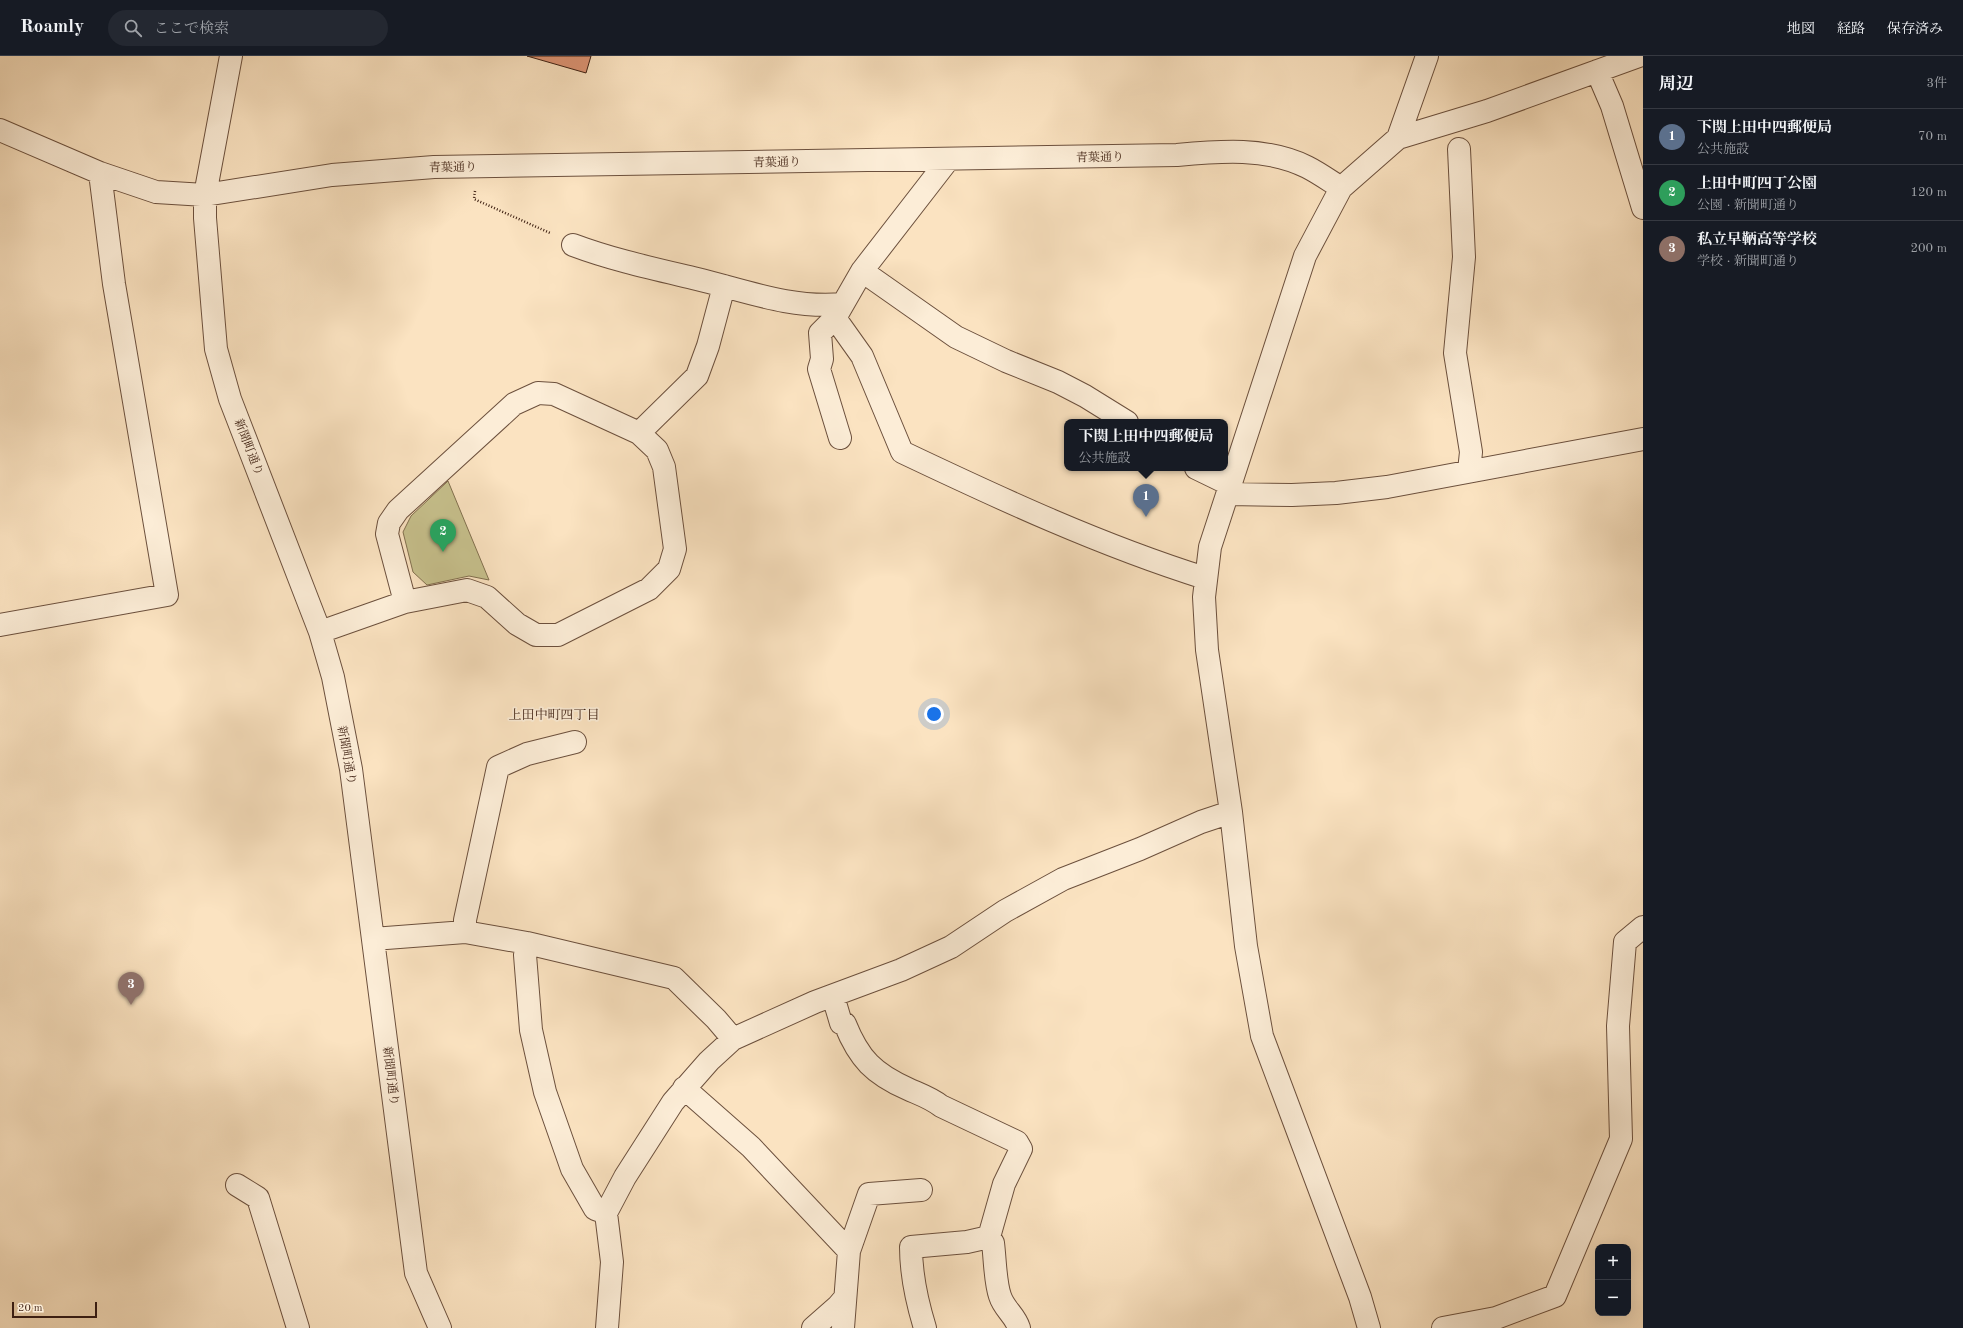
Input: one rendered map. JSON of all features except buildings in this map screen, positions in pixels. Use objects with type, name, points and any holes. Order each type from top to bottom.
[{"type":"street","name":"新聞町通り","points":[[231,56],[205,195],[205,218],[216,349],[230,399],[320,632],[333,676],[351,769],[416,1272],[440,1328]]},
{"type":"street","points":[[1398,138],[1427,56]]},
{"type":"street","points":[[1370,1328],[1360,1297],[1262,1036],[1254,997],[1246,946],[1232,812],[1207,650],[1204,597],[1205,578],[1210,548],[1305,256],[1341,188],[1398,138],[1487,111],[1639,56]]},
{"type":"street","points":[[1597,71],[1612,106],[1643,208]]},
{"type":"street","name":"青葉通り","points":[[0,130],[100,173],[156,192],[205,195],[332,174],[434,167],[948,160],[1177,155],[1217,152],[1243,152],[1279,156],[1307,167],[1341,188]]},
{"type":"street","points":[[1459,149],[1464,257],[1455,352],[1471,452],[1469,471]]},
{"type":"street","points":[[840,438],[819,369],[822,359],[820,333],[839,311],[862,271],[948,160]]},
{"type":"street","points":[[0,625],[166,595],[114,284],[100,173]]},
{"type":"street","points":[[573,245],[606,256],[724,286],[768,299],[820,306],[839,311],[862,356],[902,452],[1012,505],[1169,567],[1205,578]]},
{"type":"street","points":[[862,271],[956,337],[1006,361],[1058,382],[1085,396],[1122,419]]},
{"type":"street","points":[[639,433],[697,376],[708,346],[724,286]]},
{"type":"street","points":[[320,632],[405,602],[467,590],[487,597],[517,624],[536,635],[558,635],[649,589],[669,569],[676,549],[664,467],[657,450],[639,433],[554,394],[538,393],[514,404],[398,510],[389,523],[387,534],[405,602]]},
{"type":"street","points":[[1201,471],[1229,489],[1292,495],[1336,493],[1388,487],[1643,439]]},
{"type":"street","points":[[466,932],[465,920],[498,767],[527,754],[576,742]]},
{"type":"street","points":[[607,1328],[612,1262],[606,1214],[625,1176],[684,1088],[733,1039],[833,996],[902,970],[951,947],[1005,911],[1063,879],[1140,849],[1201,822],[1232,812]]},
{"type":"street","points":[[1444,1328],[1497,1323],[1555,1296],[1621,1139],[1618,1026],[1625,942],[1643,927]]},
{"type":"street","points":[[373,939],[466,932],[527,943],[674,978],[716,1019],[733,1039]]},
{"type":"street","points":[[527,943],[525,955],[531,1030],[545,1092],[572,1169],[594,1209],[606,1214]]},
{"type":"street","points":[[833,996],[841,1022],[845,1024],[856,1046],[877,1072],[886,1079],[934,1100],[941,1106],[1017,1142],[1021,1149],[1004,1184],[989,1237],[993,1243],[999,1295],[1004,1306],[1016,1319],[1020,1328]]},
{"type":"street","points":[[684,1088],[751,1147],[849,1251]]},
{"type":"street","points":[[237,1185],[258,1198],[298,1328]]},
{"type":"street","points":[[843,1328],[846,1309],[844,1299],[849,1251],[869,1194],[921,1190]]},
{"type":"street","points":[[925,1328],[918,1305],[911,1260],[911,1247],[968,1242],[989,1237]]},
{"type":"street","points":[[813,1328],[844,1299]]},
{"type":"path","points":[[478,167],[474,199],[572,242],[573,245]]},
{"type":"shaded area","points":[[448,481],[489,580],[469,576],[427,585],[413,572],[403,532],[411,516]]},
{"type":"place","name":"下関上田中四郵便局","points":[[1146,517]]},
{"type":"place","name":"上田中町四丁公園","points":[[443,552]]},
{"type":"place","name":"私立早鞆高等学校","points":[[131,1005]]},
{"type":"district","name":"上田中町四丁目","points":[[554,714]]}]
